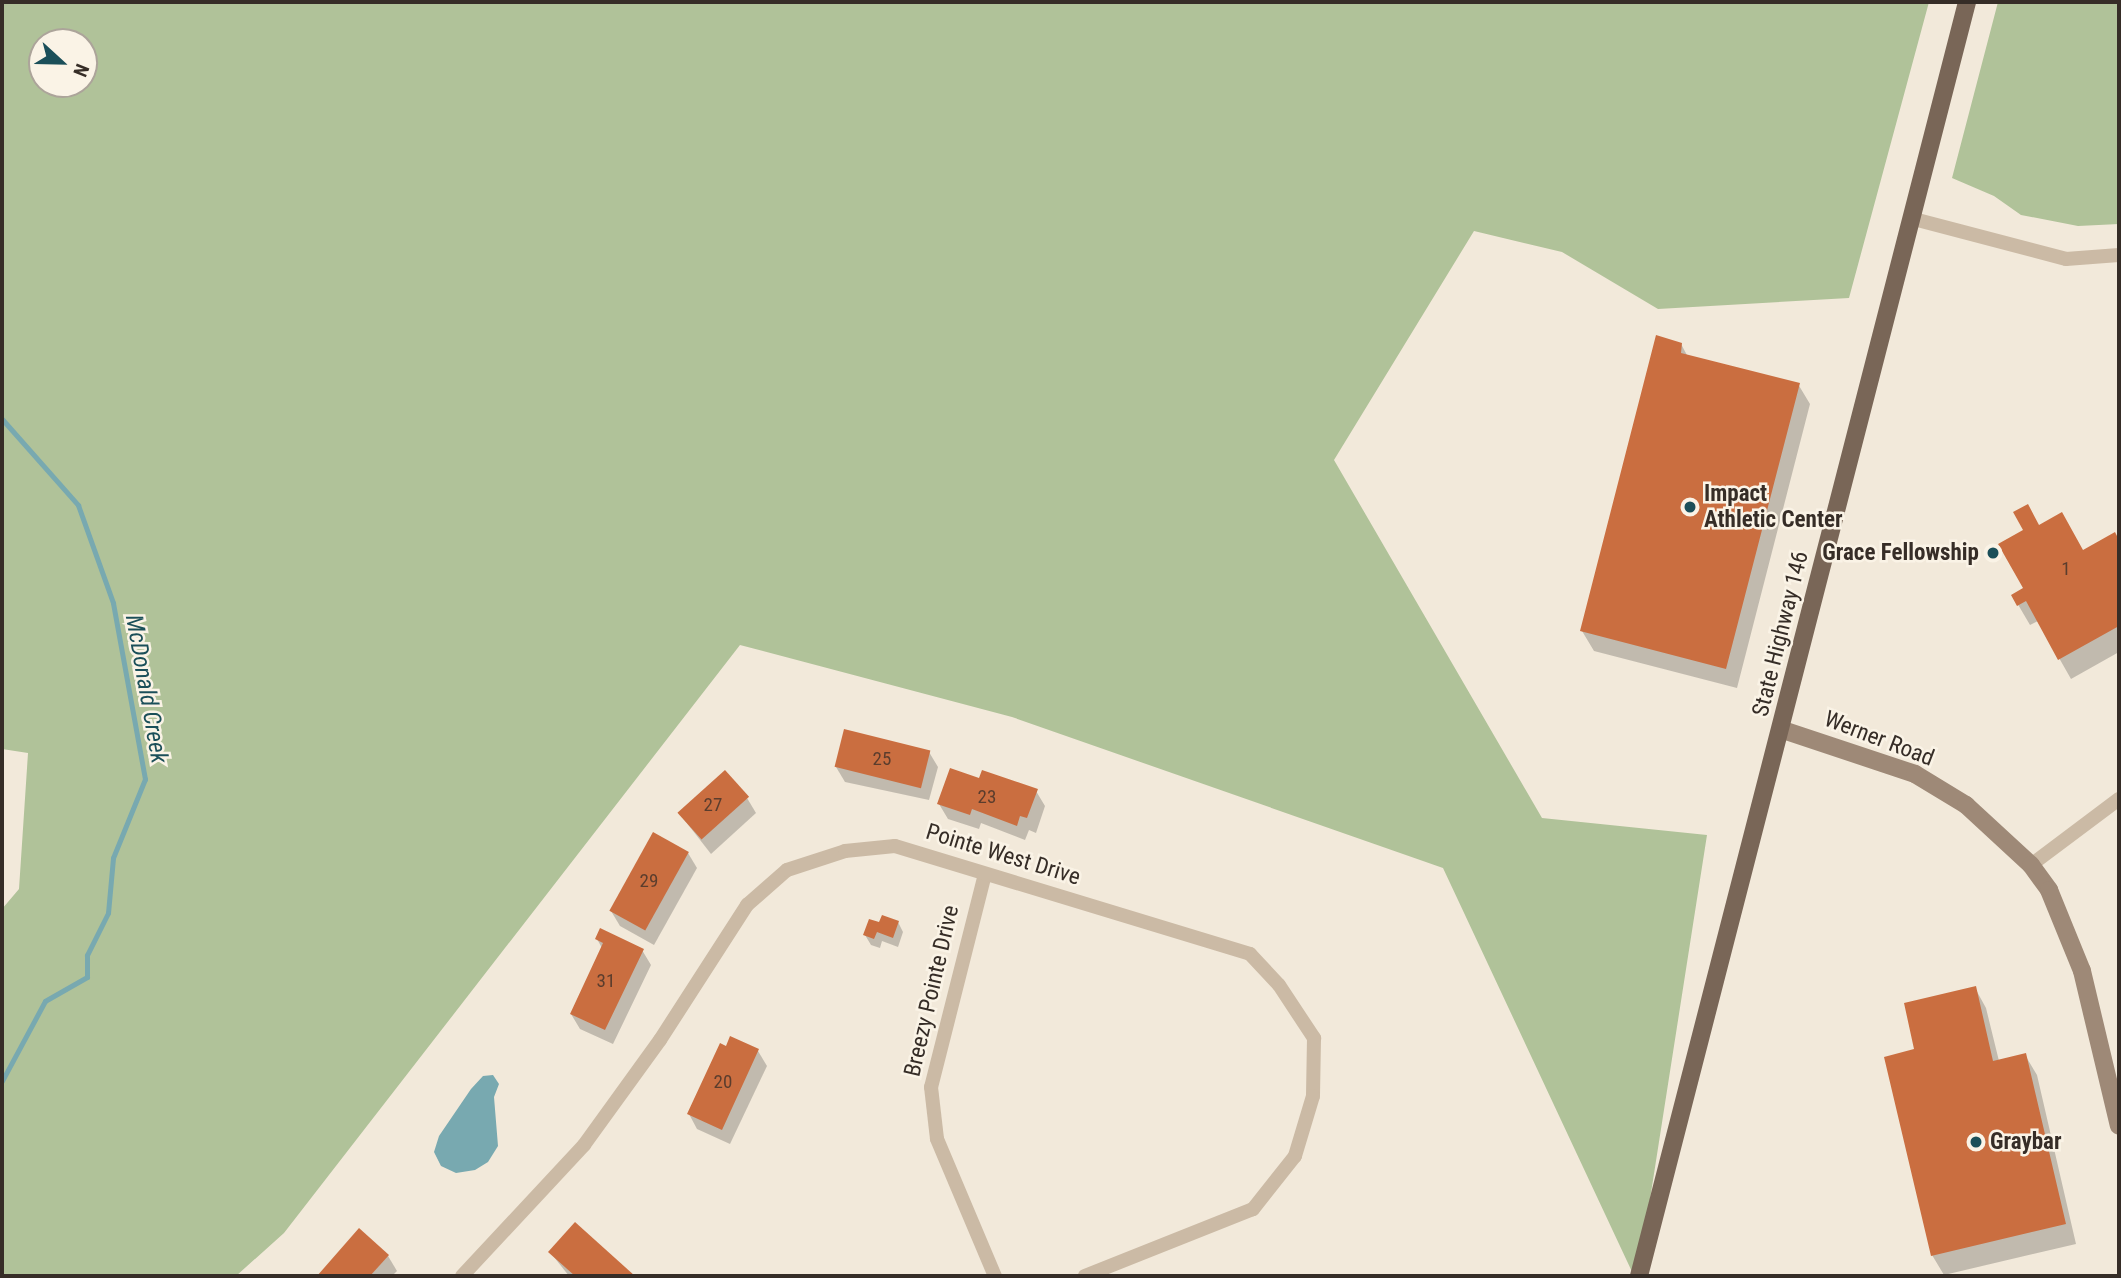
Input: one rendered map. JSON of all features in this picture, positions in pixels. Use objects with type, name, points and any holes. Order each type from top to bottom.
[{"type":"main road","name":"State Highway 146","points":[[1639,1276],[1783,730],[1910,218],[1967,2]]},
{"type":"street","points":[[1910,218],[2066,259],[2119,255]]},
{"type":"street","name":"Werner Road","points":[[1783,730],[1915,774],[1966,805],[2031,865],[2049,890],[2082,971],[2119,1126]]},
{"type":"street","points":[[2031,865],[2119,799]]},
{"type":"street","name":"Pointe West Drive","points":[[462,1276],[584,1145],[704,975],[747,905],[787,870],[845,851],[895,846],[1250,954],[1279,985],[1314,1038],[1313,1096],[1296,1156],[1253,1209],[1085,1276]]},
{"type":"street","name":"Breezy Pointe Drive","points":[[985,874],[931,1087],[937,1139],[995,1276]]},
{"type":"street","points":[[472,1265],[484,1276]]},
{"type":"green space","points":[[2,2],[1929,2],[1849,298],[1658,309],[1562,252],[1474,231],[1334,460],[1542,818],[1707,835],[1638,1276],[1634,1276],[1443,868],[1012,717],[740,645],[284,1233],[236,1276],[2,1276],[2,909],[19,889],[28,753],[2,749]]},
{"type":"green space","points":[[1998,2],[2119,2],[2119,224],[2078,226],[2021,215],[1994,196],[1952,178]]},
{"type":"water","points":[[493,1075],[499,1084],[494,1097],[498,1146],[488,1162],[475,1170],[456,1173],[441,1166],[434,1152],[439,1136],[471,1089],[483,1076]]},
{"type":"building","name":"Impact Athletic Center","points":[[1656,335],[1682,343],[1681,353],[1800,383],[1726,669],[1580,631]]},
{"type":"building","points":[[2028,504],[2039,525],[2062,512],[2083,550],[2115,532],[2119,540],[2119,626],[2058,660],[2026,601],[2017,606],[2011,595],[2023,588],[1998,544],[2023,530],[2013,512]]},
{"type":"building","points":[[844,729],[930,751],[921,788],[835,767]]},
{"type":"building","points":[[950,768],[979,778],[982,770],[1038,789],[1027,818],[1020,816],[1017,826],[972,809],[970,815],[937,804]]},
{"type":"building","points":[[725,770],[749,797],[702,840],[677,813]]},
{"type":"building","points":[[653,832],[689,852],[645,931],[609,911]]},
{"type":"building","points":[[882,915],[899,921],[893,938],[877,932],[874,939],[863,935],[869,919],[879,922]]},
{"type":"building","points":[[600,928],[644,949],[605,1030],[570,1014],[603,943],[595,939]]},
{"type":"building","name":"Graybar","points":[[1976,986],[1993,1061],[2026,1053],[2066,1224],[1931,1256],[1884,1057],[1914,1049],[1904,1003]]},
{"type":"building","points":[[730,1036],[759,1049],[722,1130],[687,1114],[720,1043],[726,1046]]},
{"type":"building","points":[[575,1222],[635,1276],[575,1276],[548,1252]]},
{"type":"building","points":[[359,1228],[389,1255],[370,1276],[317,1276]]},
{"type":"waterway","name":"McDonald Creek","points":[[2,419],[78,505],[113,603],[145,779],[113,858],[108,913],[87,955],[87,977],[45,1001],[2,1081]]},
{"type":"place","name":"Impact Athletic Center","points":[[1690,507]]},
{"type":"place","name":"Grace Fellowship","points":[[1993,553]]},
{"type":"place","name":"Graybar","points":[[1976,1142]]}]
